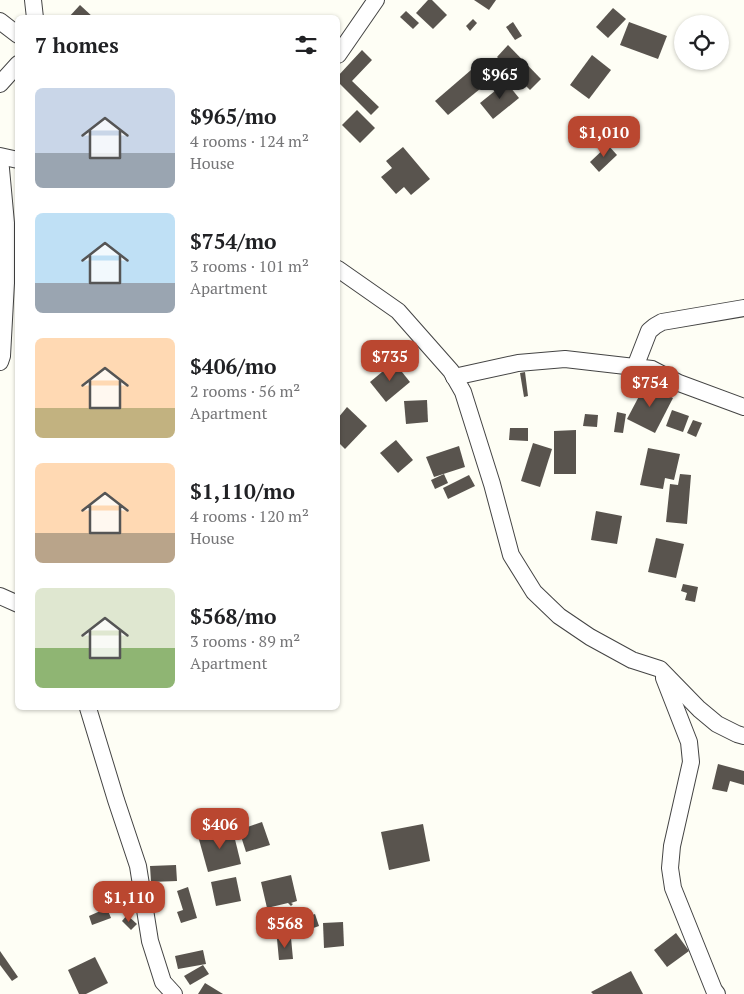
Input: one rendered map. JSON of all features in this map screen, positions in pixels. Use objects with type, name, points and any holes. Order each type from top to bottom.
[{"type":"street","points":[[33,0],[35,15]]},
{"type":"street","points":[[340,52],[376,0]]},
{"type":"street","points":[[0,21],[15,33]]},
{"type":"street","points":[[0,84],[15,67]]},
{"type":"street","points":[[0,362],[2,356],[6,283],[6,223],[0,157],[15,160]]},
{"type":"street","points":[[340,270],[398,311],[451,371],[463,392],[492,484],[511,555],[534,592],[558,616],[590,636],[632,660],[660,669],[698,709],[717,724],[744,736]]},
{"type":"street","points":[[635,367],[649,332],[662,322],[744,308]]},
{"type":"street","points":[[454,377],[518,363],[566,359],[652,369],[679,383],[744,408]]},
{"type":"street","points":[[0,596],[15,603]]},
{"type":"street","points":[[660,669],[689,742],[691,762],[672,846],[671,878],[673,888],[717,994]]},
{"type":"street","points":[[89,710],[138,866],[150,941],[163,982],[174,994]]},
{"type":"building","points":[[428,0],[432,0],[447,15],[433,29],[416,13]]},
{"type":"building","points":[[474,0],[496,0],[489,10]]},
{"type":"building","points":[[80,5],[91,15],[71,15]]},
{"type":"building","points":[[613,8],[626,19],[608,38],[596,27]]},
{"type":"building","points":[[406,11],[419,23],[413,29],[400,17]]},
{"type":"building","points":[[473,19],[477,23],[470,31],[466,26]]},
{"type":"building","points":[[513,22],[522,36],[515,40],[506,27]]},
{"type":"building","points":[[629,22],[667,36],[658,59],[620,45]]},
{"type":"building","points":[[508,45],[541,79],[530,90],[497,57]]},
{"type":"building","points":[[362,50],[372,60],[352,81],[379,107],[371,115],[340,84],[340,74]]},
{"type":"building","points":[[592,55],[611,70],[589,99],[570,85]]},
{"type":"building","points":[[488,58],[498,68],[492,74],[482,63]]},
{"type":"building","points":[[478,64],[491,80],[448,115],[435,101]]},
{"type":"building","points":[[506,82],[519,98],[493,119],[480,103]]},
{"type":"building","points":[[357,110],[375,128],[360,143],[342,125]]},
{"type":"building","points":[[608,145],[617,155],[599,172],[590,162]]},
{"type":"building","points":[[403,147],[430,179],[411,195],[404,187],[396,194],[381,177],[392,168],[386,161]]},
{"type":"building","points":[[394,362],[410,382],[386,402],[370,382]]},
{"type":"building","points":[[525,372],[528,396],[524,397],[520,373]]},
{"type":"building","points":[[646,383],[673,398],[655,433],[627,419]]},
{"type":"building","points":[[427,400],[428,422],[406,424],[404,401]]},
{"type":"building","points":[[347,407],[367,426],[345,449],[340,444],[340,416]]},
{"type":"building","points":[[672,410],[689,416],[683,432],[666,426]]},
{"type":"building","points":[[617,412],[626,414],[623,433],[614,432]]},
{"type":"building","points":[[585,414],[598,415],[597,427],[583,426]]},
{"type":"building","points":[[693,420],[702,423],[696,437],[687,433]]},
{"type":"building","points":[[510,428],[528,428],[528,441],[509,440]]},
{"type":"building","points":[[576,430],[576,474],[554,474],[554,431]]},
{"type":"building","points":[[396,440],[413,460],[398,473],[380,453]]},
{"type":"building","points":[[533,443],[552,449],[540,487],[521,481]]},
{"type":"building","points":[[459,446],[465,467],[434,477],[426,457]]},
{"type":"building","points":[[648,448],[680,454],[674,480],[665,478],[663,489],[640,485]]},
{"type":"building","points":[[444,474],[448,483],[435,489],[431,480]]},
{"type":"building","points":[[680,474],[691,475],[687,524],[666,522],[670,484],[678,485]]},
{"type":"building","points":[[469,475],[475,486],[448,499],[443,488]]},
{"type":"building","points":[[596,511],[622,516],[617,544],[591,540]]},
{"type":"building","points":[[656,538],[684,544],[676,578],[648,572]]},
{"type":"building","points":[[683,584],[698,587],[695,602],[685,600],[687,593],[681,591]]},
{"type":"building","points":[[718,764],[744,771],[744,785],[730,781],[727,792],[712,789]]},
{"type":"building","points":[[262,822],[270,845],[246,852],[239,830]]},
{"type":"building","points":[[423,824],[430,861],[389,870],[381,832]]},
{"type":"building","points":[[232,827],[241,864],[208,872],[198,836]]},
{"type":"building","points":[[176,865],[177,881],[151,882],[150,866]]},
{"type":"building","points":[[291,875],[297,901],[291,903],[293,904],[291,906],[288,903],[267,908],[261,882]]},
{"type":"building","points":[[236,877],[241,901],[216,906],[211,882]]},
{"type":"building","points":[[188,887],[197,918],[181,923],[177,912],[183,910],[177,891]]},
{"type":"building","points":[[107,908],[111,918],[92,925],[89,916]]},
{"type":"building","points":[[315,914],[319,926],[305,931],[301,919]]},
{"type":"building","points":[[127,915],[137,924],[131,930],[122,921]]},
{"type":"building","points":[[343,922],[344,946],[324,948],[323,923]]},
{"type":"building","points":[[676,933],[689,951],[667,967],[654,950]]},
{"type":"building","points":[[291,938],[293,959],[279,960],[277,939]]},
{"type":"building","points":[[203,950],[206,964],[178,969],[175,956]]},
{"type":"building","points":[[0,951],[18,977],[12,981],[0,965]]},
{"type":"building","points":[[95,957],[108,983],[86,994],[79,994],[68,970]]},
{"type":"building","points":[[203,965],[209,974],[190,985],[184,976]]},
{"type":"building","points":[[631,971],[643,994],[593,994],[591,992]]},
{"type":"building","points":[[205,983],[223,994],[198,994]]}]
